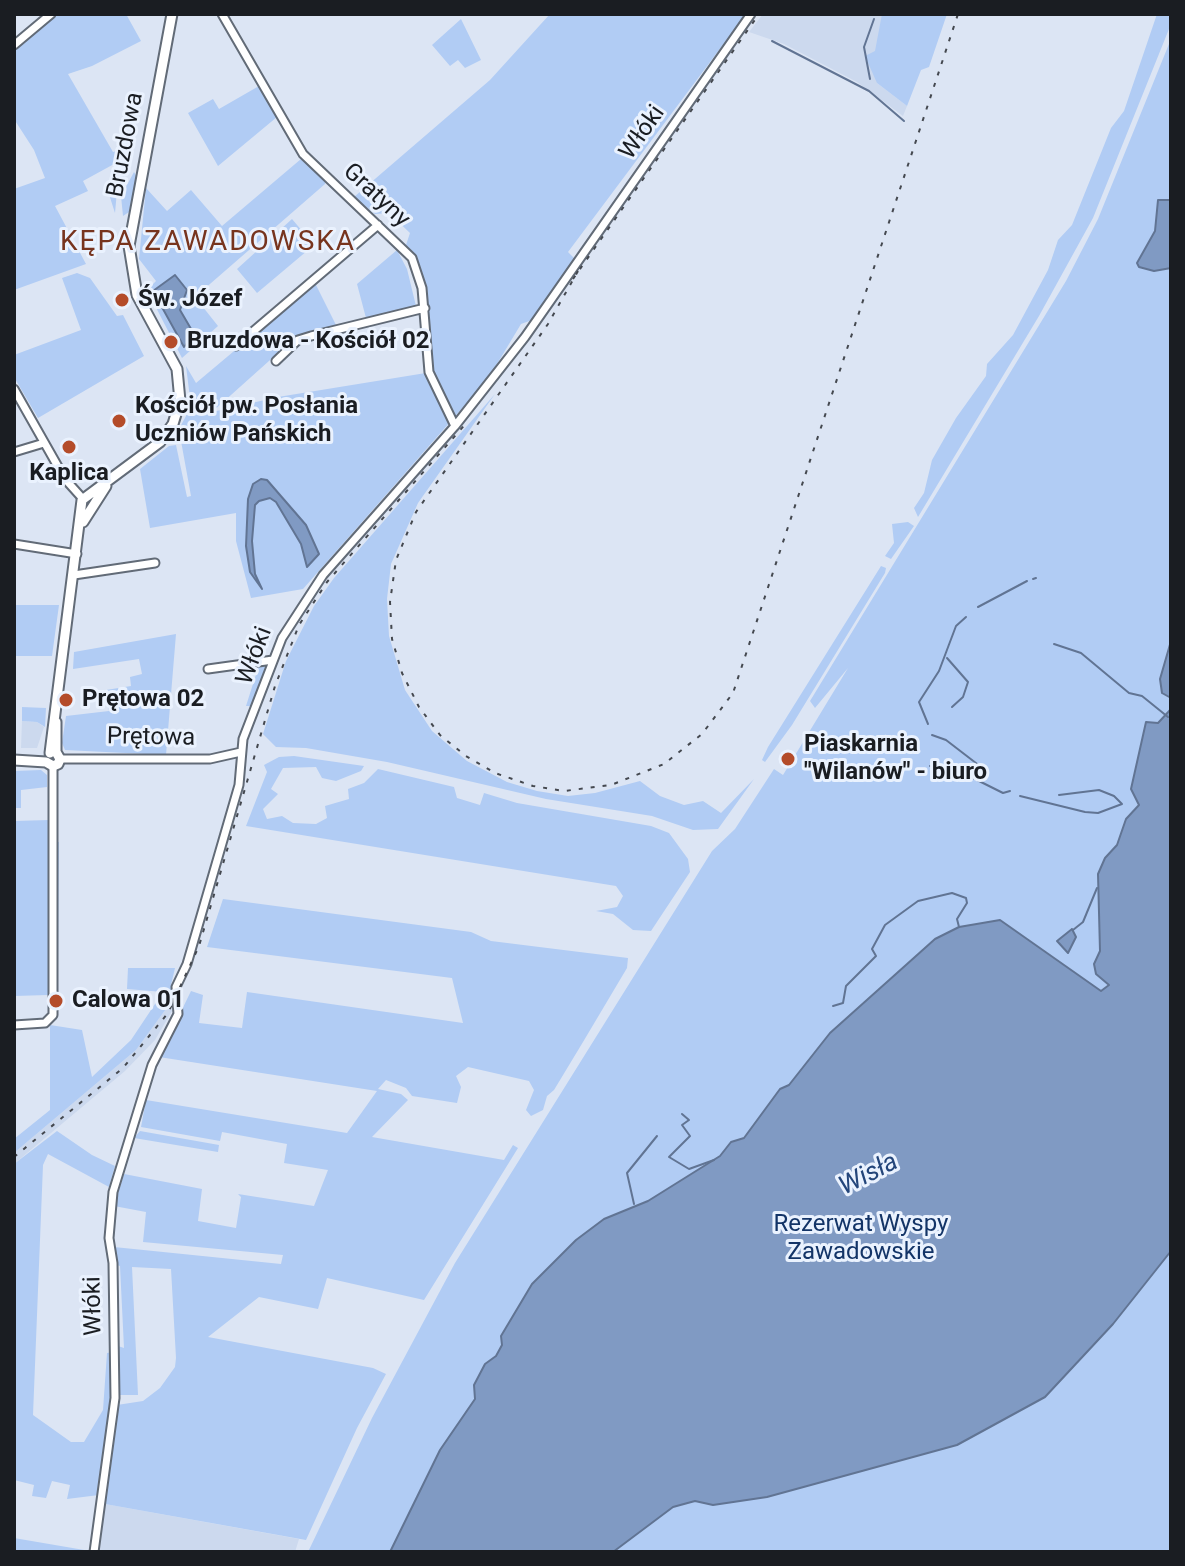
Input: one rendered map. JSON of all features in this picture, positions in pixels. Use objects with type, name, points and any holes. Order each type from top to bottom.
[{"type":"street","points":[[14,45],[51,14]]},
{"type":"street","name":"Bruzdowa","points":[[52,758],[80,529],[87,503],[163,438],[175,419],[180,401],[177,369],[137,295],[129,246],[172,14]]},
{"type":"street","name":"Gratyny","points":[[222,14],[303,154],[412,258],[425,308],[429,372],[455,426]]},
{"type":"street","name":"Włóki","points":[[94,1552],[111,1441],[115,1328],[109,1238],[111,1202],[152,1065],[178,1014],[177,983],[187,964],[239,785],[241,752],[273,660],[291,621],[323,575],[455,426],[525,337],[751,14]]},
{"type":"street","points":[[236,346],[378,225]]},
{"type":"street","points":[[276,361],[298,340],[425,308]]},
{"type":"street","points":[[14,389],[65,479],[87,503]]},
{"type":"street","points":[[14,452],[44,443]]},
{"type":"street","points":[[14,544],[77,554]]},
{"type":"street","points":[[74,575],[155,563]]},
{"type":"street","points":[[208,669],[273,660]]},
{"type":"street","name":"Prętowa","points":[[20,760],[210,759],[241,752]]},
{"type":"street","points":[[14,1025],[45,1023],[53,1015],[52,758]]},
{"type":"shaded area","points":[[763,14],[903,14],[877,83],[907,106],[903,116],[857,82],[784,44],[749,32]]},
{"type":"shaded area","points":[[22,721],[37,722],[44,727],[37,748],[21,748]]},
{"type":"shaded area","points":[[174,998],[176,1004],[155,1040],[125,1071],[14,1164],[14,1153],[136,1050]]},
{"type":"shaded area","points":[[105,1504],[299,1539],[295,1552],[98,1552]]},
{"type":"green space","points":[[58,14],[126,14],[141,41],[92,66],[68,74],[113,152],[133,147],[125,158],[83,181],[88,191],[55,206],[86,264],[14,290],[14,189],[45,178],[34,150],[14,119],[14,51]]},
{"type":"green space","points":[[550,14],[746,14],[568,252],[575,259],[532,320],[521,324],[488,379],[303,589],[251,598],[236,541],[236,513],[150,528],[140,469],[169,446],[176,445],[187,497],[191,496],[181,441],[179,438],[172,442],[186,416],[190,398],[186,366],[196,383],[315,283],[336,325],[298,335],[212,412],[278,397],[432,372],[427,294],[417,260],[406,245],[410,233],[389,213],[375,214],[354,197],[490,80]],"holes":[[[253,484],[273,488],[306,525],[319,554],[307,566],[301,544],[276,502],[270,498],[259,501],[255,505],[252,541],[255,574],[261,589],[250,572],[246,546],[248,499]]]},
{"type":"green space","points":[[882,14],[947,14],[929,67],[921,70],[907,106],[877,83],[865,56],[875,51]]},
{"type":"green space","points":[[1157,14],[1171,14],[1171,24],[1093,218],[1039,316],[918,517],[914,508],[924,493],[932,460],[956,418],[986,376],[987,364],[1013,335],[1048,270],[1058,240],[1072,225],[1111,128],[1124,111]]},
{"type":"green space","points":[[461,19],[481,60],[465,68],[458,60],[450,66],[432,45]]},
{"type":"green space","name":"Rezerwat Wyspy Zawadowskie","points":[[1171,39],[1171,1552],[308,1552],[372,1418],[455,1263],[712,851],[735,829],[774,769],[783,775],[848,668],[815,708],[810,701],[1066,281],[1098,219]]},
{"type":"green space","points":[[259,86],[277,117],[218,166],[188,113],[213,99],[219,109]]},
{"type":"green space","points":[[301,159],[325,180],[325,184],[195,297],[218,326],[182,358],[147,290],[156,281],[139,259],[146,188],[167,211],[191,190],[222,226]]},
{"type":"green space","points":[[126,172],[117,191],[115,213],[106,185]]},
{"type":"green space","points":[[134,172],[137,177],[129,212],[123,216],[121,196]]},
{"type":"green space","points":[[292,219],[314,245],[257,293],[237,269]]},
{"type":"green space","points":[[397,250],[407,269],[416,306],[366,318],[357,284]]},
{"type":"green space","points":[[77,273],[90,278],[117,316],[123,315],[144,356],[38,418],[14,377],[14,355],[81,330],[62,278]]},
{"type":"green space","points":[[495,394],[418,503],[391,564],[387,599],[389,636],[405,690],[432,731],[467,761],[507,782],[537,791],[568,796],[595,793],[640,781],[660,796],[684,805],[703,801],[721,813],[754,779],[718,829],[693,830],[652,816],[546,799],[387,762],[306,748],[276,747],[263,734],[286,661],[314,606],[334,578]]},
{"type":"green space","points":[[908,522],[914,526],[891,559],[885,556],[894,543],[892,524]]},
{"type":"green space","points":[[881,566],[886,568],[885,573],[792,725],[765,762],[762,760],[768,747]]},
{"type":"green space","points":[[14,605],[59,605],[52,656],[14,656]]},
{"type":"green space","points":[[176,634],[166,755],[65,750],[62,743],[66,716],[109,711],[106,690],[131,686],[130,677],[142,674],[139,659],[73,669],[74,652]]},
{"type":"green space","points":[[266,664],[253,706],[246,706],[259,665]]},
{"type":"green space","points":[[22,707],[46,708],[45,727],[37,722],[22,721]]},
{"type":"green space","points":[[294,756],[364,766],[361,771],[336,781],[322,778],[316,767],[283,768],[271,789],[278,794],[263,809],[267,819],[282,816],[293,823],[316,824],[327,818],[325,806],[349,799],[348,789],[364,783],[378,769],[454,787],[457,798],[480,805],[484,793],[517,803],[651,826],[669,833],[688,859],[690,872],[651,931],[633,930],[613,914],[596,911],[617,907],[623,896],[616,886],[246,826],[267,772],[264,765],[279,757]]},
{"type":"green space","points":[[41,770],[47,775],[47,787],[21,790],[21,808],[14,808],[14,771]]},
{"type":"green space","points":[[49,820],[48,995],[14,996],[14,821]]},
{"type":"green space","points":[[55,842],[59,842],[58,968],[55,968]]},
{"type":"green space","points":[[223,899],[471,932],[491,941],[628,958],[627,968],[554,1090],[547,1096],[543,1110],[531,1116],[526,1110],[534,1090],[529,1081],[468,1067],[456,1076],[461,1087],[457,1103],[412,1096],[406,1088],[386,1080],[378,1089],[401,1094],[408,1100],[372,1137],[504,1160],[513,1145],[518,1148],[424,1300],[327,1278],[318,1309],[259,1297],[208,1337],[373,1368],[386,1374],[357,1428],[306,1540],[105,1504],[117,1405],[143,1401],[160,1388],[175,1367],[176,1358],[171,1269],[132,1267],[138,1395],[118,1395],[118,1346],[124,1348],[120,1266],[116,1265],[114,1247],[281,1264],[283,1255],[143,1242],[146,1212],[114,1206],[124,1174],[202,1189],[198,1221],[236,1228],[241,1197],[238,1194],[314,1206],[328,1170],[284,1163],[287,1144],[222,1132],[220,1141],[141,1127],[146,1100],[347,1133],[377,1091],[159,1057],[191,991],[203,995],[199,1023],[242,1028],[247,992],[463,1023],[452,978],[207,947]]},
{"type":"green space","points":[[128,968],[175,968],[171,985],[174,998],[136,1050],[14,1153],[14,1139],[50,1110],[50,1025],[82,1030],[92,1077],[131,1040],[163,992],[127,989]]},
{"type":"green space","points":[[57,1131],[92,1155],[115,1166],[109,1187],[48,1154],[43,1165],[33,1415],[71,1442],[84,1442],[103,1410],[107,1353],[113,1352],[111,1417],[99,1495],[67,1499],[70,1485],[52,1481],[46,1498],[32,1496],[34,1485],[14,1480],[14,1164]]},
{"type":"green space","points":[[140,1131],[219,1145],[218,1152],[134,1138]]},
{"type":"green space","points":[[14,1538],[90,1551],[90,1552],[14,1552]]},
{"type":"water","points":[[1158,200],[1171,200],[1171,268],[1154,271],[1139,267],[1137,263],[1155,231]]},
{"type":"water","points":[[175,275],[187,290],[180,310],[194,334],[184,347],[153,291]]},
{"type":"water","points":[[261,479],[267,480],[306,525],[319,554],[307,567],[301,544],[276,502],[270,498],[259,501],[255,505],[252,541],[255,574],[262,589],[250,572],[246,546],[248,499],[253,484]]},
{"type":"water","points":[[1171,641],[1171,698],[1162,693],[1160,679]]},
{"type":"water","name":"Wisła","points":[[1171,709],[1171,1251],[1113,1324],[1045,1397],[957,1445],[767,1497],[713,1505],[695,1501],[673,1507],[613,1552],[390,1552],[440,1450],[475,1399],[474,1385],[485,1364],[496,1356],[502,1345],[501,1336],[532,1284],[576,1240],[604,1219],[648,1201],[720,1156],[731,1142],[744,1138],[780,1089],[789,1085],[830,1033],[935,939],[959,927],[1000,920],[1101,991],[1109,985],[1096,974],[1094,964],[1100,951],[1098,874],[1105,858],[1117,845],[1126,819],[1139,805],[1131,789],[1146,722],[1158,723]]},
{"type":"water","points":[[1072,929],[1076,937],[1068,953],[1057,941]]},
{"type":"waterway","points":[[870,79],[864,47],[874,19]]},
{"type":"waterway","points":[[772,41],[869,91],[904,121]]},
{"type":"waterway","points":[[978,607],[1027,581]]},
{"type":"waterway","points":[[928,724],[919,702],[939,671],[956,626],[966,617]]},
{"type":"waterway","points":[[1054,644],[1081,653],[1129,693],[1142,696],[1168,717]]},
{"type":"waterway","points":[[947,658],[968,682],[963,697],[952,707]]},
{"type":"waterway","points":[[932,735],[946,740],[985,770]]},
{"type":"waterway","points":[[930,766],[963,773],[1003,793],[1010,791]]},
{"type":"waterway","points":[[1020,796],[1085,812],[1098,813],[1122,804],[1114,796],[1099,790],[1059,795]]},
{"type":"waterway","points":[[1073,930],[1083,922],[1097,888]]},
{"type":"waterway","points":[[833,1006],[843,1003],[846,986],[876,956],[872,949],[885,925],[918,901],[952,893],[966,898],[967,903],[957,919],[959,927]]},
{"type":"waterway","points":[[682,1114],[689,1120],[682,1125],[690,1136],[669,1157],[689,1169],[714,1160]]},
{"type":"waterway","points":[[634,1204],[627,1173],[657,1136]]},
{"type":"railway","points":[[573,279],[759,14]]},
{"type":"railway","points":[[578,271],[548,324],[416,512],[396,560],[390,602],[392,639],[402,673],[419,707],[440,735],[466,756],[495,773],[533,786],[564,791],[611,785],[664,764],[702,734],[733,693],[958,14]]},
{"type":"railway","points":[[14,1157],[123,1068],[168,1013],[199,946],[275,686],[299,625],[327,582],[468,421]]},
{"type":"place","name":"Św. Józef","points":[[122,300]]},
{"type":"place","name":"Bruzdowa - Kościół 02","points":[[171,342]]},
{"type":"place","name":"Kościół pw. Posłania Uczniów Pańskich","points":[[119,421]]},
{"type":"place","name":"Kaplica","points":[[69,447]]},
{"type":"place","name":"Prętowa 02","points":[[66,700]]},
{"type":"place","name":"Piaskarnia \"Wilanów\" - biuro","points":[[788,759]]},
{"type":"place","name":"Calowa 01","points":[[56,1001]]},
{"type":"district","name":"KĘPA ZAWADOWSKA","points":[[208,243]]}]
